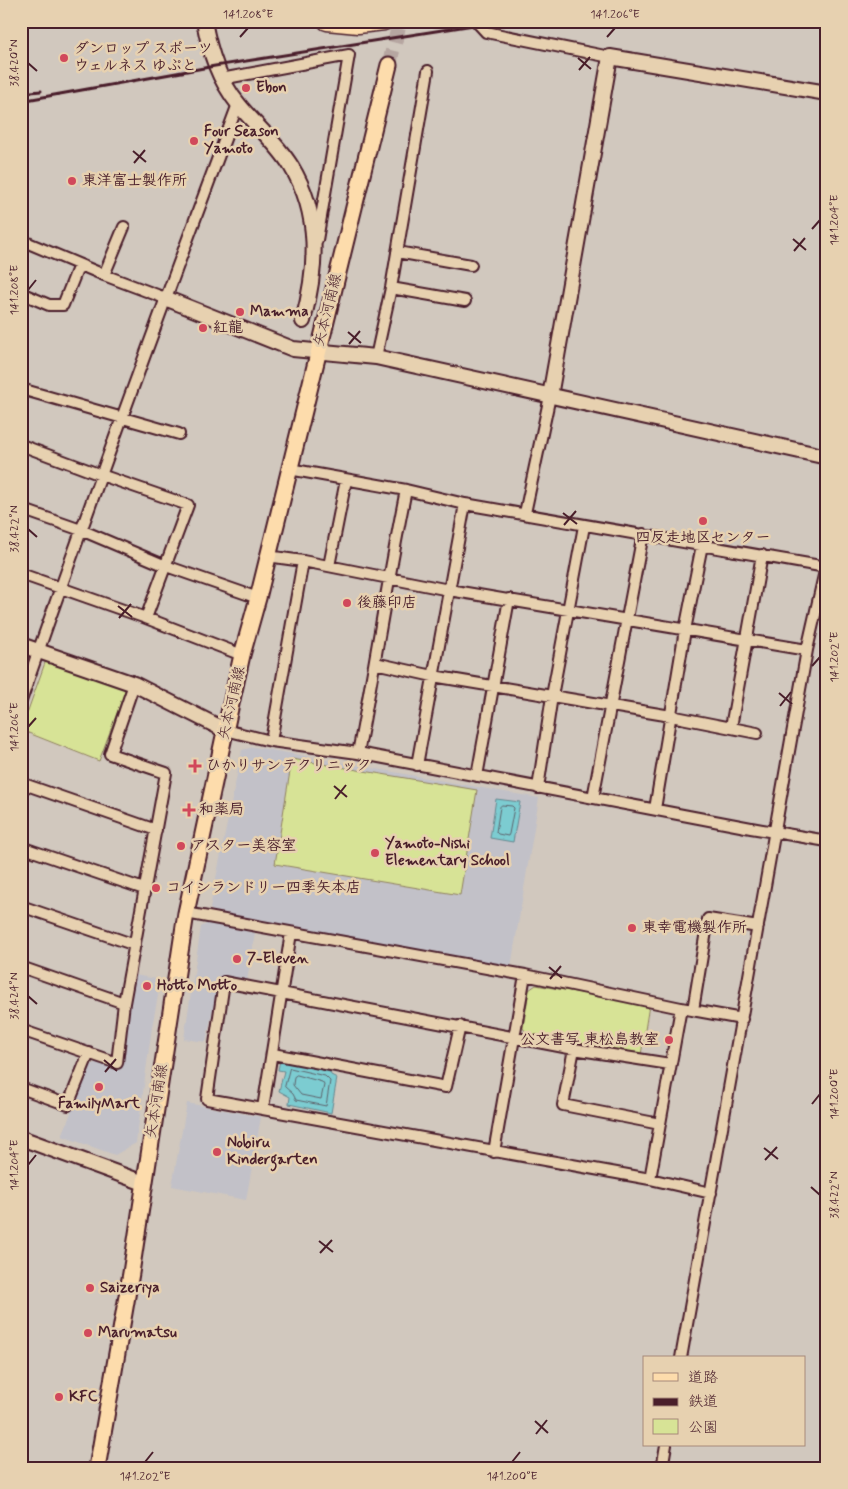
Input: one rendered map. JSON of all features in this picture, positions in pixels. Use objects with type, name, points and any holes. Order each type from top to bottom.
[{"type":"highway","points":[[327,21],[358,24],[384,21]]},
{"type":"main road","name":"矢本河南線","points":[[97,1468],[131,1273],[186,913],[242,655],[258,598],[389,65]]},
{"type":"street","points":[[204,21],[215,66],[221,79],[238,104],[266,134],[290,166],[305,195],[311,219],[314,255]]},
{"type":"street","points":[[476,21],[486,32],[610,57],[827,93]]},
{"type":"street","points":[[221,79],[349,55],[314,255],[311,290],[303,321]]},
{"type":"street","points":[[525,513],[550,396],[610,57]]},
{"type":"street","points":[[376,357],[391,288],[428,71]]},
{"type":"street","points":[[21,701],[165,298],[238,104]]},
{"type":"street","points":[[104,275],[124,227]]},
{"type":"street","points":[[21,240],[293,350],[376,357],[827,457]]},
{"type":"street","points":[[397,252],[471,265]]},
{"type":"street","points":[[21,293],[49,305],[63,305],[79,265]]},
{"type":"street","points":[[391,288],[465,301]]},
{"type":"street","points":[[21,389],[179,434]]},
{"type":"street","points":[[21,445],[188,505],[146,618]]},
{"type":"street","points":[[290,469],[406,490],[465,504],[525,513],[584,526],[826,565],[807,650],[682,1356]]},
{"type":"street","points":[[329,566],[346,480]]},
{"type":"street","points":[[358,753],[375,663],[388,577],[406,490]]},
{"type":"street","points":[[417,765],[465,504]]},
{"type":"street","points":[[21,509],[81,530],[166,566],[258,598]]},
{"type":"street","points":[[538,788],[552,696],[584,526]]},
{"type":"street","points":[[593,798],[643,534]]},
{"type":"street","points":[[655,809],[685,630],[702,545]]},
{"type":"street","points":[[731,727],[762,555]]},
{"type":"street","points":[[267,556],[303,561],[449,590],[807,650]]},
{"type":"street","points":[[271,741],[303,561]]},
{"type":"street","points":[[21,574],[146,618],[242,655]]},
{"type":"street","points":[[477,776],[509,599]]},
{"type":"street","points":[[21,645],[134,684],[225,730],[271,741],[358,753],[827,841]]},
{"type":"street","points":[[375,663],[433,676],[671,716],[757,733]]},
{"type":"street","points":[[21,1030],[117,1063],[124,1003],[166,773],[110,754],[134,684]]},
{"type":"street","points":[[21,783],[156,830]]},
{"type":"street","points":[[21,847],[144,889]]},
{"type":"street","points":[[21,906],[135,945]]},
{"type":"street","points":[[186,913],[525,975],[742,1019]]},
{"type":"street","points":[[693,1010],[708,919],[758,927]]},
{"type":"street","points":[[263,1108],[291,933]]},
{"type":"street","points":[[21,967],[124,1003]]},
{"type":"street","points":[[494,1152],[525,975]]},
{"type":"street","points":[[670,1064],[574,1049],[224,982],[207,1099],[650,1179],[712,1193]]},
{"type":"street","points":[[650,1179],[681,1008]]},
{"type":"street","points":[[273,1054],[446,1087],[460,1026]]},
{"type":"street","points":[[574,1049],[564,1105],[660,1124]]},
{"type":"street","points":[[21,1088],[68,1106],[89,1053]]},
{"type":"street","points":[[21,1138],[144,1183]]},
{"type":"street","points":[[662,1468],[666,1446]]},
{"type":"shaded area","name":"Yamoto-Nishi Elementary School","points":[[254,747],[539,798],[511,967],[215,916],[210,908],[242,750]]},
{"type":"shaded area","points":[[208,923],[255,933],[247,981],[220,976],[206,1042],[184,1039],[201,927]]},
{"type":"shaded area","points":[[135,975],[161,980],[152,1027],[136,1143],[115,1155],[62,1136],[89,1066],[97,1062],[121,1069]]},
{"type":"shaded area","name":"Nobiru Kindergarten","points":[[187,1103],[261,1117],[246,1200],[172,1186]]},
{"type":"green space","points":[[46,660],[126,689],[99,761],[21,730]]},
{"type":"green space","points":[[292,759],[477,790],[460,895],[275,864]]},
{"type":"green space","points":[[536,985],[649,1005],[641,1055],[528,1035],[523,1028],[529,990]]},
{"type":"water","points":[[496,799],[520,802],[513,842],[490,838]]},
{"type":"water","points":[[280,1060],[330,1072],[331,1075],[337,1078],[331,1113],[289,1104],[290,1097],[279,1091],[284,1071],[278,1070]]},
{"type":"tunnel","points":[[389,65],[400,21]]},
{"type":"railway","points":[[21,101],[215,66],[499,21]]},
{"type":"railway","points":[[21,93],[41,91]]},
{"type":"place","name":"ダンロップ スポーツ ウェルネス ゆぷと","points":[[64,58]]},
{"type":"place","name":"Ebon","points":[[246,88]]},
{"type":"place","name":"Four Season Yamoto","points":[[194,141]]},
{"type":"place","name":"東洋富士製作所","points":[[72,181]]},
{"type":"place","name":"Mamma","points":[[240,312]]},
{"type":"place","name":"紅龍","points":[[203,328]]},
{"type":"place","name":"四反走地区センター","points":[[703,521]]},
{"type":"place","name":"後藤印店","points":[[347,603]]},
{"type":"place","name":"ひかりサンテクリニック","points":[[195,766]]},
{"type":"place","name":"和薬局","points":[[189,810]]},
{"type":"place","name":"アスター美容室","points":[[181,846]]},
{"type":"place","name":"Yamoto-Nishi Elementary School","points":[[375,853]]},
{"type":"place","name":"コインランドリー四季矢本店","points":[[156,888]]},
{"type":"place","name":"東幸電機製作所","points":[[632,928]]},
{"type":"place","name":"7-Eleven","points":[[237,959]]},
{"type":"place","name":"Hotto Motto","points":[[147,986]]},
{"type":"place","name":"公文書写 東松島教室","points":[[669,1040]]},
{"type":"place","name":"FamilyMart","points":[[99,1087]]},
{"type":"place","name":"Nobiru Kindergarten","points":[[217,1152]]},
{"type":"place","name":"Saizeriya","points":[[90,1288]]},
{"type":"place","name":"Marumatsu","points":[[88,1333]]},
{"type":"place","name":"KFC","points":[[59,1397]]}]
